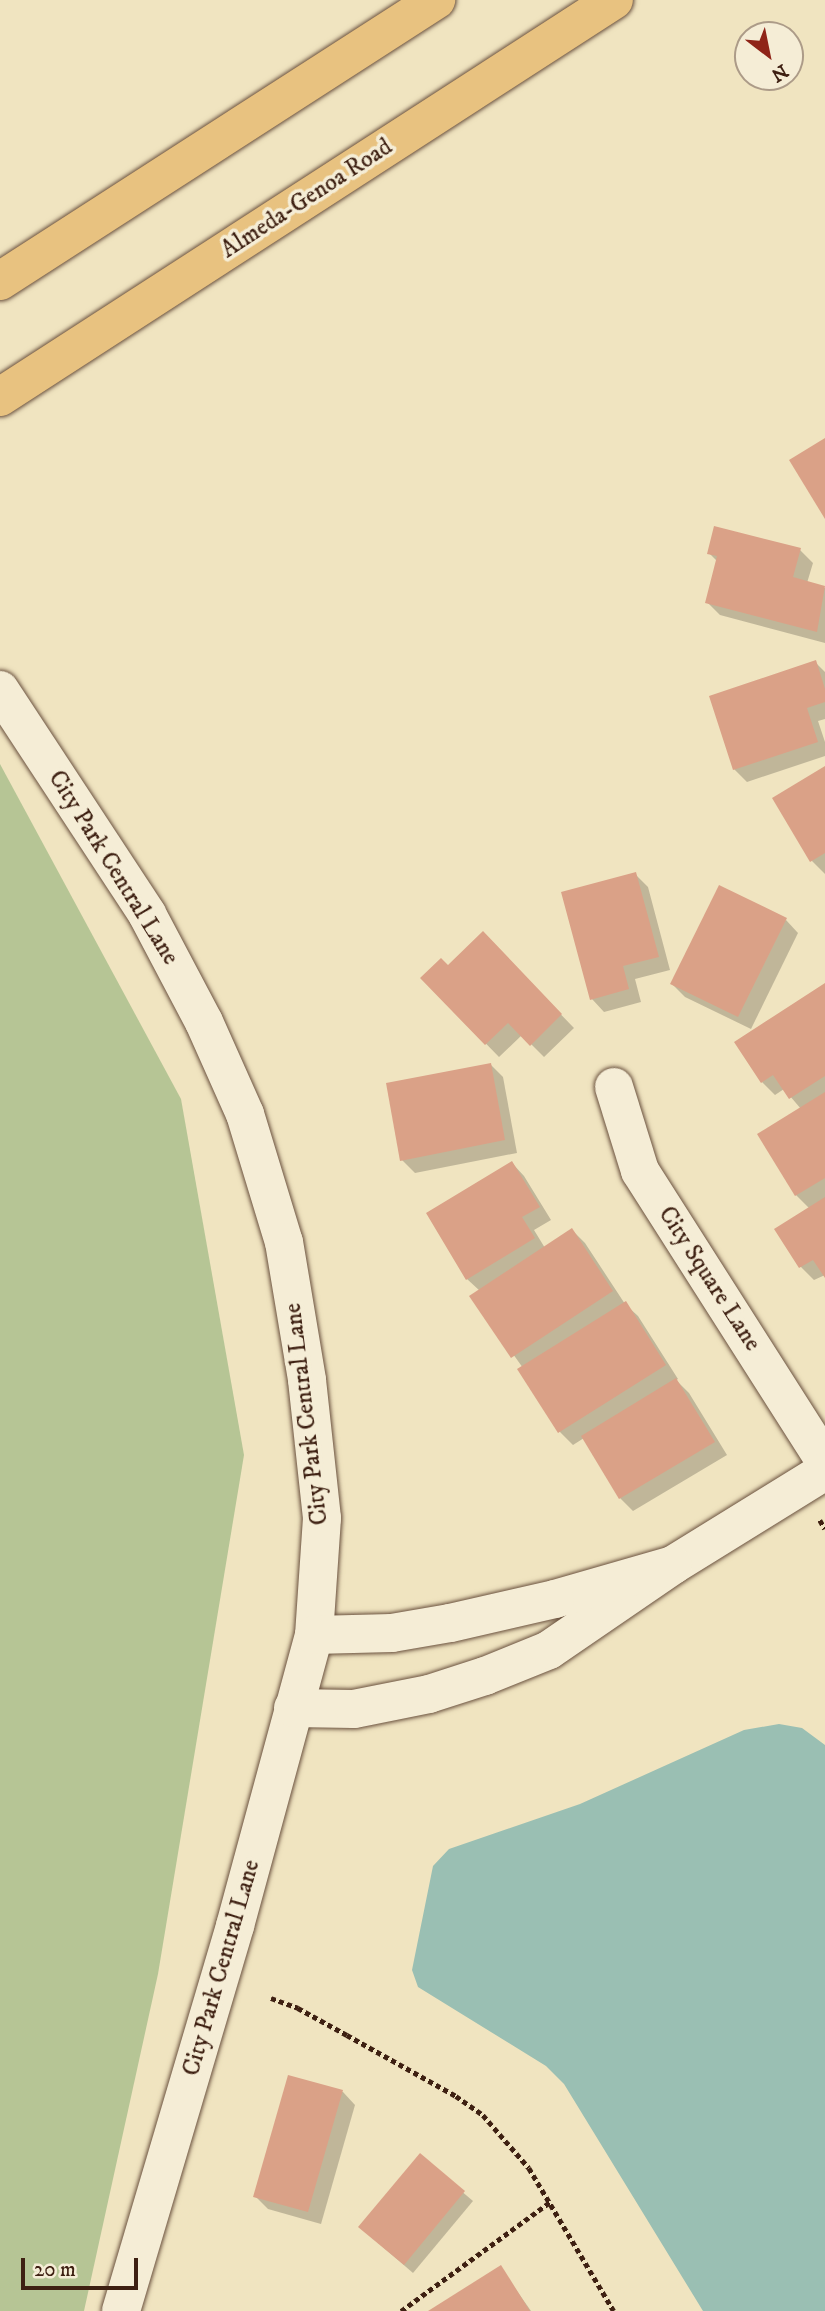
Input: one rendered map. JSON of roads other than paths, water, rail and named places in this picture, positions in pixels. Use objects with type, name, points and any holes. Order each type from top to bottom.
[{"type":"main road","points":[[0,281],[436,0]]},
{"type":"main road","name":"Almeda-Genoa Road","points":[[0,397],[614,0]]},
{"type":"street","name":"City Park Central Lane","points":[[0,690],[147,914],[204,1022],[245,1114],[284,1242],[307,1380],[322,1518],[314,1635],[235,1926],[121,2311]]},
{"type":"street","name":"City Square Lane","points":[[614,1087],[640,1171],[825,1461]]},
{"type":"street","points":[[293,1709],[354,1709],[429,1694],[485,1676],[549,1650],[673,1565],[825,1471]]},
{"type":"street","points":[[314,1635],[392,1633],[450,1623],[555,1599],[673,1565]]},
{"type":"water","points":[[779,1724],[802,1728],[825,1745],[825,2311],[703,2311],[564,2084],[546,2066],[418,1987],[412,1970],[433,1866],[449,1849],[580,1804],[744,1730]]}]
